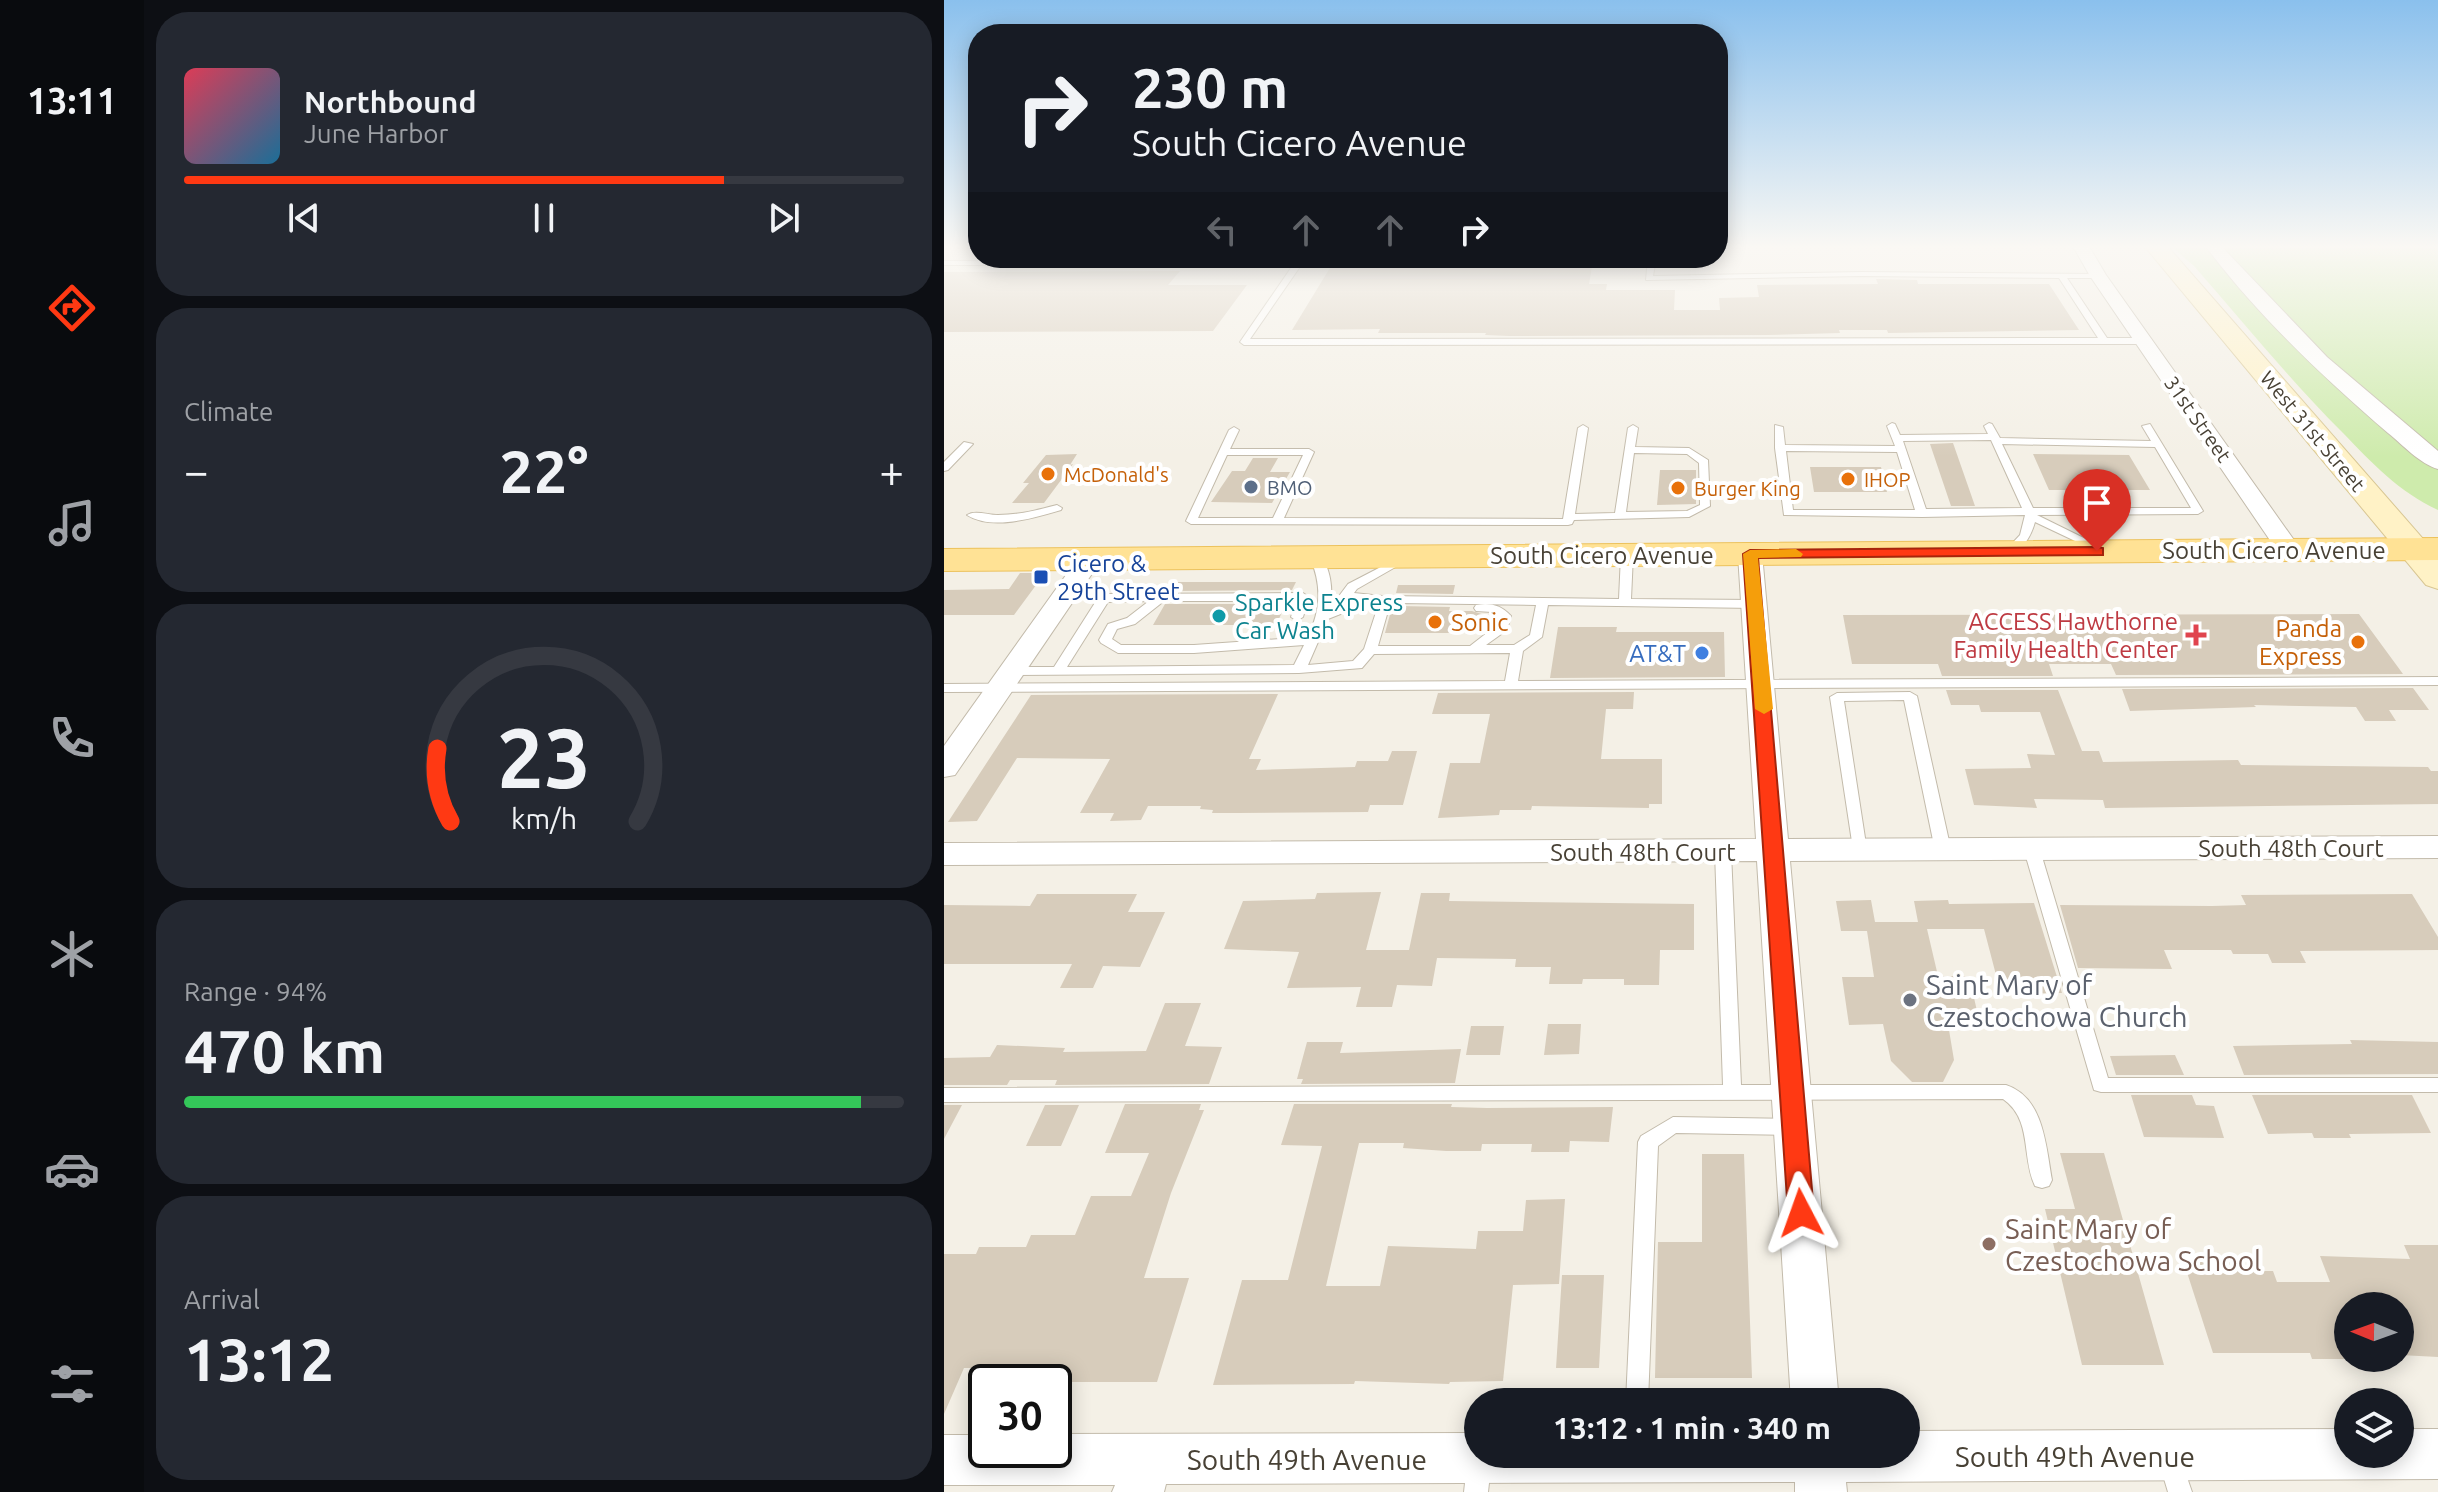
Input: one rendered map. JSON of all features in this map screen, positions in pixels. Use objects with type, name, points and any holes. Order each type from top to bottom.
[{"type":"main road","name":"West 31st Street","points":[[2219,318],[2426,549],[2438,578]]},
{"type":"main road","name":"South Cicero Avenue","points":[[949,559],[2426,549]]},
{"type":"street","name":"31st Street","points":[[2127,318],[2289,550]]},
{"type":"street","points":[[2278,318],[2328,372],[2438,462]]},
{"type":"street","points":[[1750,554],[1814,1388]]},
{"type":"street","points":[[944,768],[1090,559]]},
{"type":"street","name":"South 48th Court","points":[[944,854],[2438,847]]},
{"type":"street","name":"South 49th Avenue","points":[[1870,1468],[2175,1474],[2438,1454]]},
{"type":"street","name":"South 49th Avenue","points":[[944,1460],[1143,1476],[1478,1475],[1536,1468]]},
{"type":"lane","points":[[1261,318],[1244,342],[2144,341]]},
{"type":"lane","points":[[2089,318],[2104,341]]},
{"type":"lane","points":[[1892,426],[1922,514]]},
{"type":"lane","points":[[1778,427],[1788,513],[2198,511],[2147,426]]},
{"type":"lane","points":[[1234,430],[1191,521],[1568,522],[1583,428]]},
{"type":"lane","points":[[1620,517],[1633,428]]},
{"type":"lane","points":[[1780,448],[1993,435],[2158,444]]},
{"type":"lane","points":[[1993,435],[2029,513],[2025,536],[2010,552]]},
{"type":"lane","points":[[946,464],[968,444]]},
{"type":"lane","points":[[1569,517],[1689,514],[1705,506],[1704,462],[1689,451],[1630,450]]},
{"type":"lane","points":[[1224,452],[1309,452],[1277,522]]},
{"type":"lane","points":[[972,515],[991,520],[1023,519],[1057,508]]},
{"type":"lane","points":[[2029,513],[2106,551]]},
{"type":"lane","points":[[1625,601],[1627,555]]},
{"type":"lane","points":[[1299,669],[1325,616],[1327,578],[1316,557]]},
{"type":"lane","points":[[1325,616],[1339,610],[1352,587],[1407,557]]},
{"type":"lane","points":[[1345,596],[1755,604]]},
{"type":"lane","points":[[1058,671],[1104,598],[1303,597],[1297,617]]},
{"type":"lane","points":[[1161,598],[1131,621],[1112,627],[1105,640],[1118,649],[1194,649],[1312,641]]},
{"type":"lane","points":[[1386,599],[1413,607],[1495,608],[1505,616],[1503,627],[1473,649]]},
{"type":"lane","points":[[944,688],[1058,671],[1299,669],[1357,665],[1370,650],[1386,599]]},
{"type":"lane","points":[[1370,650],[1517,649],[1536,637],[1543,600]]},
{"type":"lane","points":[[1511,685],[1517,649]]},
{"type":"lane","points":[[1006,679],[1511,685],[1762,684],[1910,696],[1943,850]]},
{"type":"lane","points":[[1859,851],[1837,697],[1864,690],[2438,681]]},
{"type":"lane","points":[[2032,850],[2101,1085],[2438,1085]]},
{"type":"lane","points":[[1723,852],[1732,1091]]},
{"type":"lane","points":[[944,1095],[1732,1091],[1793,1109]]},
{"type":"lane","points":[[1638,1388],[1648,1142],[1673,1125],[1793,1109],[1853,1095],[2006,1092],[2015,1096],[2032,1126],[2042,1180]]},
{"type":"green space","points":[[2238,318],[2438,318],[2438,510],[2398,486],[2285,372]]},
{"type":"building","points":[[944,318],[1223,318],[1213,331],[944,332]]},
{"type":"building","points":[[1300,318],[2071,318],[2079,330],[1888,333],[1887,330],[1839,330],[1840,333],[1767,335],[1509,336],[1486,333],[1378,333],[1380,329],[1292,330]]},
{"type":"building","points":[[1953,443],[1975,506],[1951,506],[1930,444]]},
{"type":"building","name":"McDonald's","points":[[1077,454],[1044,503],[1012,503],[1029,483],[1023,483],[1046,455]]},
{"type":"building","points":[[2033,454],[2129,455],[2150,490],[2049,490]]},
{"type":"building","name":"BMO","points":[[1253,458],[1278,458],[1270,472],[1290,472],[1272,503],[1211,502],[1232,471],[1245,471]]},
{"type":"building","name":"IHOP","points":[[1810,467],[1881,467],[1887,492],[1814,492]]},
{"type":"building","name":"Burger King","points":[[1660,470],[1696,470],[1696,504],[1657,505]]},
{"type":"building","points":[[1020,573],[1045,573],[1014,615],[944,615],[944,590],[1009,589]]},
{"type":"building","points":[[1178,582],[1296,582],[1292,590],[1173,591]]},
{"type":"building","points":[[1398,585],[1455,585],[1453,594],[1396,593]]},
{"type":"building","name":"Sparkle Express Car Wash","points":[[1165,604],[1286,604],[1276,625],[1153,625]]},
{"type":"building","name":"Sonic","points":[[1392,607],[1450,607],[1449,611],[1472,611],[1485,615],[1481,633],[1385,633]]},
{"type":"building","points":[[2359,614],[2403,674],[2116,675],[2111,664],[2049,664],[2053,676],[1942,676],[1938,664],[1852,664],[1843,615]]},
{"type":"building","points":[[1558,627],[1617,627],[1616,632],[1724,632],[1725,677],[1550,678]]},
{"type":"building","points":[[2413,688],[2429,710],[2389,710],[2396,721],[2365,721],[2356,707],[2254,705],[2256,707],[2130,711],[2122,689]]},
{"type":"building","points":[[1946,690],[2058,690],[2082,751],[2099,751],[2103,762],[2238,760],[2241,765],[2428,767],[2431,771],[2438,771],[2438,804],[2105,808],[2103,800],[2034,799],[2037,808],[1974,805],[1965,769],[2031,768],[2027,754],[2055,755],[2040,712],[1981,712],[1979,705],[1951,705]]},
{"type":"building","points":[[1634,692],[1633,709],[1606,709],[1601,759],[1662,759],[1662,804],[1649,804],[1649,808],[1532,806],[1531,810],[1500,810],[1499,815],[1438,818],[1450,763],[1480,763],[1490,714],[1432,714],[1438,693]]},
{"type":"building","points":[[1278,694],[1249,759],[1261,759],[1256,770],[1355,767],[1357,761],[1388,761],[1392,751],[1417,751],[1403,805],[1370,805],[1368,812],[1237,813],[1212,813],[1213,810],[1200,809],[1201,806],[1148,806],[1141,820],[1110,821],[1114,813],[1080,813],[1110,759],[1017,758],[977,821],[948,822],[1031,695]]},
{"type":"building","points":[[1381,892],[1366,950],[1409,950],[1421,893],[1450,893],[1449,901],[1694,904],[1694,950],[1660,950],[1659,985],[1624,985],[1624,979],[1583,979],[1582,984],[1549,984],[1551,967],[1515,967],[1516,959],[1437,958],[1432,986],[1397,985],[1392,1007],[1356,1007],[1361,987],[1287,988],[1299,952],[1224,949],[1243,901],[1315,899],[1317,893]]},
{"type":"building","points":[[1037,894],[1137,894],[1128,912],[1165,912],[1140,967],[1103,966],[1093,988],[1060,988],[1072,964],[944,964],[944,905],[1030,906]]},
{"type":"building","points":[[2412,894],[2438,937],[2438,950],[2300,951],[2306,963],[2272,963],[2268,954],[2233,954],[2231,950],[2164,950],[2172,969],[2078,968],[2060,905],[2246,905],[2241,895]]},
{"type":"building","name":"Saint Mary of Czestochowa Church","points":[[1871,900],[1875,922],[1918,922],[1914,901],[1948,900],[1949,904],[2034,903],[2062,993],[2001,994],[1984,929],[1927,929],[1938,976],[1969,976],[1980,1024],[1948,1024],[1954,1060],[1943,1082],[1912,1082],[1891,1061],[1883,1024],[1849,1025],[1842,977],[1874,977],[1867,931],[1841,931],[1836,901]]},
{"type":"building","points":[[1165,1003],[1201,1003],[1185,1046],[1222,1047],[1209,1084],[1055,1085],[1057,1080],[1010,1080],[1007,1085],[944,1085],[944,1058],[990,1057],[997,1045],[1065,1048],[1063,1052],[1146,1051]]},
{"type":"building","points":[[1548,1024],[1581,1024],[1579,1054],[1544,1055]]},
{"type":"building","points":[[1471,1026],[1504,1026],[1500,1055],[1466,1055]]},
{"type":"building","points":[[2350,1040],[2438,1042],[2438,1074],[2244,1075],[2233,1046],[2352,1044]]},
{"type":"building","points":[[1307,1042],[1343,1042],[1340,1053],[1461,1049],[1455,1083],[1301,1084],[1303,1079],[1297,1079]]},
{"type":"building","points":[[2175,1055],[2184,1075],[2116,1075],[2110,1056]]},
{"type":"building","points":[[2131,1095],[2192,1095],[2196,1105],[2214,1106],[2224,1138],[2144,1137]]},
{"type":"building","points":[[2252,1095],[2412,1095],[2431,1133],[2349,1134],[2351,1138],[2314,1138],[2312,1133],[2268,1134]]},
{"type":"building","points":[[1125,1104],[1201,1104],[1199,1110],[1204,1110],[1171,1193],[1144,1278],[1189,1278],[1157,1382],[1072,1382],[1072,1364],[968,1364],[944,1414],[944,1254],[976,1254],[979,1247],[1026,1247],[1031,1235],[1075,1235],[1091,1196],[1131,1196],[1149,1153],[1105,1153]]},
{"type":"building","points":[[1294,1104],[1613,1107],[1609,1142],[1570,1141],[1569,1152],[1531,1152],[1532,1144],[1482,1144],[1481,1151],[1446,1151],[1403,1148],[1404,1143],[1359,1143],[1326,1286],[1380,1286],[1388,1246],[1476,1249],[1478,1231],[1523,1231],[1526,1200],[1565,1199],[1559,1284],[1513,1285],[1503,1381],[1213,1385],[1242,1280],[1288,1280],[1322,1146],[1281,1145]]},
{"type":"building","points":[[944,1105],[962,1105],[944,1139]]},
{"type":"building","points":[[1045,1105],[1079,1105],[1061,1146],[1026,1146]]},
{"type":"building","points":[[2060,1153],[2104,1153],[2164,1365],[2082,1365],[2045,1209],[2075,1209]]},
{"type":"building","points":[[1702,1154],[1744,1154],[1752,1378],[1655,1378],[1658,1242],[1702,1242]]},
{"type":"building","points":[[2404,1245],[2438,1245],[2438,1357],[2414,1356],[2414,1292],[2334,1292],[2334,1359],[2312,1359],[2310,1353],[2213,1353],[2183,1260],[2225,1259],[2229,1271],[2273,1271],[2277,1282],[2330,1282],[2320,1256],[2410,1259]]},
{"type":"building","points":[[1562,1275],[1604,1275],[1599,1368],[1556,1368]]},
{"type":"slow traffic","points":[[1764,709],[1750,554],[1796,554]]},
{"type":"place","name":"McDonald's","points":[[1048,474]]},
{"type":"place","name":"IHOP","points":[[1848,479]]},
{"type":"place","name":"BMO","points":[[1251,487]]},
{"type":"place","name":"Burger King","points":[[1678,488]]},
{"type":"place","name":"Cicero & 29th Street","points":[[1041,577]]},
{"type":"place","name":"Sparkle Express Car Wash","points":[[1219,616]]},
{"type":"place","name":"Sonic","points":[[1435,622]]},
{"type":"place","name":"ACCESS Hawthorne Family Health Center","points":[[2196,635]]},
{"type":"place","name":"Panda Express","points":[[2358,642]]},
{"type":"place","name":"AT&T","points":[[1702,653]]},
{"type":"place","name":"Saint Mary of Czestochowa Church","points":[[1910,1000]]},
{"type":"place","name":"Saint Mary of Czestochowa School","points":[[1989,1244]]},
{"type":"route","points":[[1801,1213],[1750,554],[2097,551]]}]
